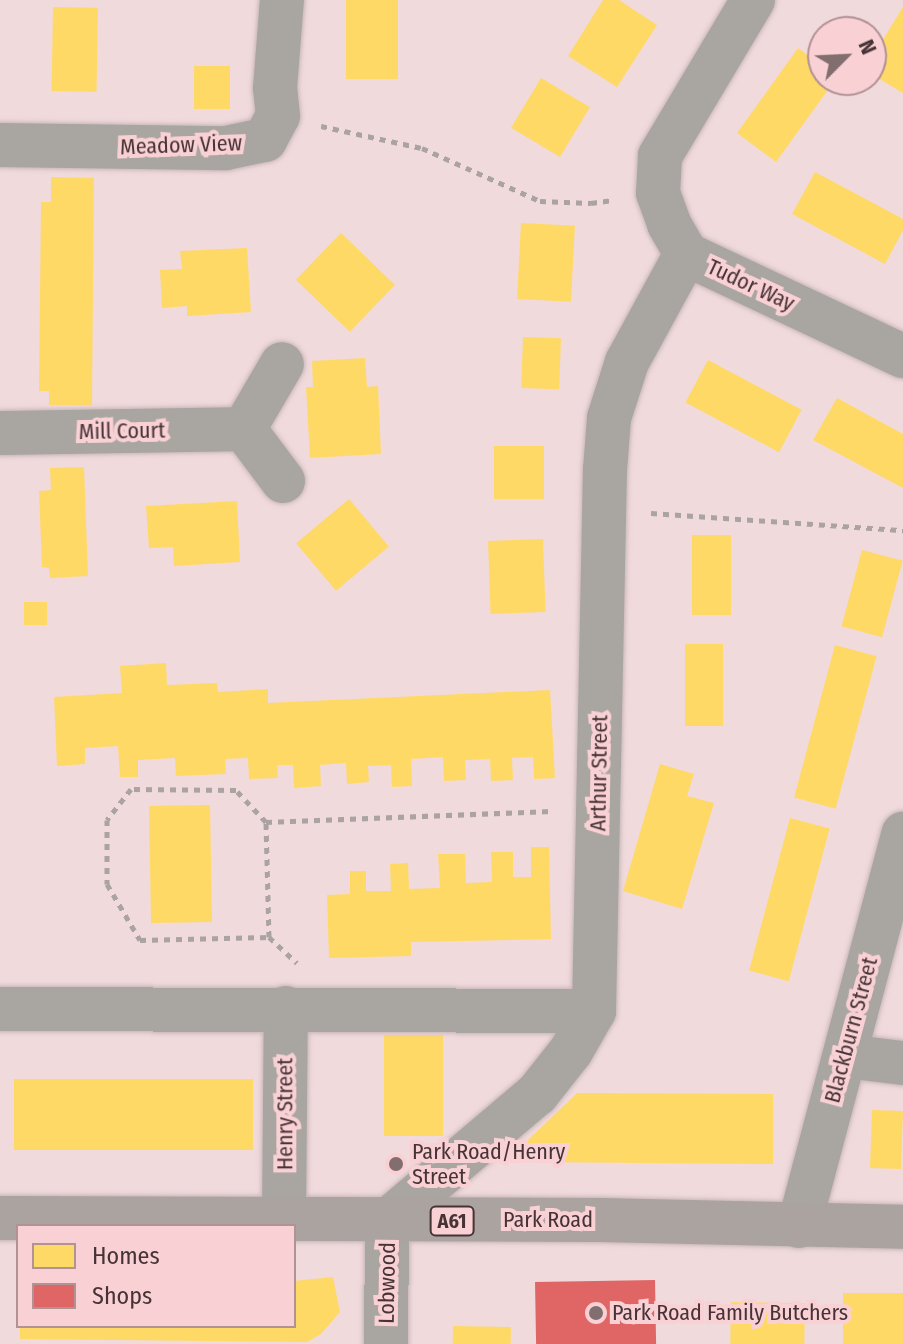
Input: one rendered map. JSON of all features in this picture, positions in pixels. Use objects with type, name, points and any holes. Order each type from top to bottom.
[{"type":"highway","name":"Park Road","points":[[0,1218],[601,1220],[903,1227]]},
{"type":"street","points":[[278,116],[275,88],[282,0]]},
{"type":"street","name":"Tudor Way","points":[[753,0],[660,156],[658,193],[686,254],[903,356]]},
{"type":"street","name":"Meadow View","points":[[0,145],[226,148],[265,140],[278,116]]},
{"type":"street","name":"Arthur Street","points":[[387,1221],[537,1094],[571,1051],[594,1011],[609,418],[627,362],[686,254]]},
{"type":"street","points":[[282,364],[244,429],[283,481]]},
{"type":"street","name":"Mill Court","points":[[0,433],[244,429]]},
{"type":"street","name":"Blackburn Street","points":[[799,1226],[903,834]]},
{"type":"street","name":"Henry Street","points":[[284,1219],[286,1008]]},
{"type":"street","points":[[0,1009],[594,1011]]},
{"type":"street","points":[[845,1056],[903,1063]]},
{"type":"street","name":"Lobwood","points":[[386,1344],[387,1221]]},
{"type":"path","points":[[278,116],[422,148],[540,201],[591,203],[658,193]]},
{"type":"path","points":[[606,510],[903,530]]},
{"type":"path","points":[[266,822],[269,937],[140,940],[107,884],[107,820],[131,789],[236,790],[266,822],[561,811]]},
{"type":"building: Homes","points":[[346,0],[398,0],[398,79],[346,79]]},
{"type":"building: Homes","points":[[603,0],[619,0],[657,25],[617,87],[568,56]]},
{"type":"building: Homes","points":[[53,7],[98,8],[97,92],[52,91]]},
{"type":"building: Homes","points":[[903,7],[903,93],[887,84],[887,33]]},
{"type":"building: Homes","points":[[798,48],[807,54],[807,96],[823,96],[776,162],[737,133]]},
{"type":"building: Homes","points":[[194,66],[230,66],[230,109],[194,109]]},
{"type":"building: Homes","points":[[541,78],[590,107],[560,157],[511,128]]},
{"type":"building: Homes","points":[[815,172],[903,219],[903,230],[885,264],[792,214]]},
{"type":"building: Homes","points":[[51,177],[94,178],[92,405],[49,405],[49,391],[39,391],[41,202],[51,202]]},
{"type":"building: Homes","points":[[521,223],[575,226],[571,302],[517,299]]},
{"type":"building: Homes","points":[[341,233],[395,285],[350,332],[296,280]]},
{"type":"building: Homes","points":[[247,248],[251,312],[187,316],[187,306],[162,308],[160,270],[182,269],[180,251]]},
{"type":"building: Homes","points":[[523,337],[561,338],[559,389],[521,388]]},
{"type":"building: Homes","points":[[365,358],[367,387],[378,386],[381,454],[310,458],[306,387],[313,387],[312,361]]},
{"type":"building: Homes","points":[[708,360],[802,410],[779,452],[685,402]]},
{"type":"building: Homes","points":[[837,398],[903,434],[903,488],[813,440]]},
{"type":"building: Homes","points":[[494,446],[544,446],[544,499],[494,499]]},
{"type":"building: Homes","points":[[84,467],[88,576],[50,578],[49,568],[42,567],[39,491],[51,490],[50,468]]},
{"type":"building: Homes","points":[[349,499],[389,546],[336,591],[296,543]]},
{"type":"building: Homes","points":[[237,501],[240,562],[174,566],[173,547],[149,548],[146,506]]},
{"type":"building: Homes","points":[[692,535],[731,535],[731,615],[692,615]]},
{"type":"building: Homes","points":[[543,539],[546,612],[491,614],[488,541]]},
{"type":"building: Homes","points":[[862,550],[903,561],[882,637],[842,626]]},
{"type":"building: Homes","points":[[24,602],[47,602],[47,625],[24,625]]},
{"type":"building: Homes","points":[[685,644],[723,644],[723,726],[685,726]]},
{"type":"building: Homes","points":[[835,645],[877,656],[836,809],[794,798]]},
{"type":"building: Homes","points":[[166,663],[167,685],[217,683],[218,692],[268,689],[268,703],[550,690],[555,778],[534,779],[533,757],[512,758],[513,780],[491,781],[490,759],[465,760],[466,780],[444,781],[443,757],[411,759],[412,786],[392,787],[391,765],[368,766],[369,782],[347,784],[346,763],[320,765],[321,786],[294,788],[293,765],[277,765],[278,778],[249,779],[248,758],[225,759],[226,774],[176,776],[175,758],[138,760],[138,777],[120,777],[118,746],[85,748],[85,764],[57,766],[54,697],[122,693],[120,666]]},
{"type":"building: Homes","points":[[660,764],[694,774],[687,796],[714,803],[682,909],[623,891]]},
{"type":"building: Homes","points":[[210,805],[212,922],[151,923],[149,806]]},
{"type":"building: Homes","points":[[790,818],[830,829],[789,981],[749,971]]},
{"type":"building: Homes","points":[[531,847],[549,847],[551,939],[411,942],[411,956],[329,958],[327,895],[350,894],[350,871],[366,871],[366,891],[391,891],[390,864],[408,863],[409,889],[440,888],[438,854],[465,854],[466,883],[492,882],[491,852],[513,852],[513,877],[531,877]]},
{"type":"building: Homes","points":[[384,1035],[443,1035],[443,1136],[384,1136]]},
{"type":"building: Homes","points":[[14,1079],[253,1079],[253,1150],[14,1150]]},
{"type":"building: Homes","points":[[577,1093],[773,1094],[773,1164],[527,1162],[527,1141]]},
{"type":"building: Homes","points":[[872,1110],[903,1111],[901,1169],[870,1168]]},
{"type":"building: Homes","points":[[333,1277],[340,1312],[321,1334],[307,1342],[20,1339],[20,1328],[296,1328],[296,1281]]},
{"type":"building: Homes","points":[[843,1293],[903,1293],[903,1344],[843,1344]]},
{"type":"building: Homes","points":[[731,1302],[805,1303],[804,1344],[730,1344]]},
{"type":"building: Homes","points":[[453,1326],[511,1327],[511,1344],[453,1344]]},
{"type":"building: Shops","name":"Park Road Family Butchers","points":[[655,1280],[656,1344],[536,1344],[535,1282]]},
{"type":"place","name":"Park Road/Henry Street","points":[[396,1164]]},
{"type":"place","name":"Park Road Family Butchers","points":[[596,1313]]}]
